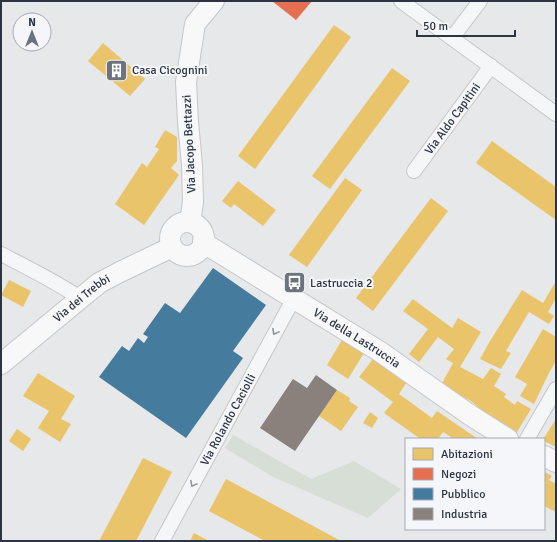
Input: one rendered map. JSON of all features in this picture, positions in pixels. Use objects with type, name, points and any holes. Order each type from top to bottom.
[{"type":"street","points":[[401,1],[556,114]]},
{"type":"street","points":[[452,38],[480,1]]},
{"type":"street","name":"Via Jacopo Bettazzi","points":[[190,222],[192,202],[192,165],[186,82],[195,24],[208,3]]},
{"type":"street","name":"Via Aldo Capitini","points":[[414,171],[491,66]]},
{"type":"street","points":[[190,222],[199,227],[202,231],[203,241],[201,248],[196,252],[190,255],[183,255],[172,247],[170,235],[178,224],[190,222]]},
{"type":"street","name":"Via della Lastruccia","points":[[203,241],[207,245],[379,351],[470,415],[506,438]]},
{"type":"street","name":"Via dei Trebbi","points":[[1,364],[99,283],[172,247]]},
{"type":"street","points":[[1,254],[40,274],[80,298]]},
{"type":"street","name":"Via Rolando Caciolli","points":[[162,541],[294,298]]},
{"type":"street","points":[[528,438],[556,389]]},
{"type":"street","points":[[545,456],[556,462]]},
{"type":"shaded area","points":[[233,435],[311,479],[354,461],[401,489],[368,518],[273,477],[225,448]]},
{"type":"building: Abitazioni","points":[[334,25],[351,37],[255,169],[238,156]]},
{"type":"building: Abitazioni","name":"Casa Cicognini","points":[[103,43],[145,79],[130,96],[88,61]]},
{"type":"building: Abitazioni","points":[[392,68],[410,81],[330,189],[312,176]]},
{"type":"building: Abitazioni","points":[[165,130],[177,137],[177,161],[171,168],[179,175],[144,225],[115,204],[142,163],[147,167],[159,149],[155,147]]},
{"type":"building: Abitazioni","points":[[492,141],[556,187],[556,220],[476,163]]},
{"type":"building: Abitazioni","points":[[345,178],[362,190],[307,267],[289,255]]},
{"type":"building: Abitazioni","points":[[238,181],[276,210],[263,226],[234,204],[231,208],[222,201]]},
{"type":"building: Abitazioni","points":[[431,198],[448,211],[373,311],[356,298]]},
{"type":"building: Abitazioni","points":[[9,280],[31,291],[23,307],[1,295]]},
{"type":"building: Abitazioni","points":[[556,281],[556,298],[548,312],[554,316],[549,324],[529,312],[506,351],[511,353],[501,369],[480,359],[522,290],[543,303]]},
{"type":"building: Abitazioni","points":[[413,299],[452,328],[458,318],[481,332],[460,367],[483,379],[491,368],[501,374],[494,386],[506,394],[504,397],[515,405],[517,401],[531,409],[517,432],[479,408],[471,401],[441,385],[453,363],[446,359],[454,349],[438,337],[419,362],[409,354],[428,329],[403,311]]},
{"type":"building: Abitazioni","points":[[543,329],[556,337],[556,361],[534,404],[520,396],[527,384],[515,377]]},
{"type":"building: Abitazioni","points":[[342,340],[364,353],[348,379],[327,365]]},
{"type":"building: Abitazioni","points":[[373,359],[406,383],[399,394],[432,418],[437,411],[477,438],[452,438],[443,432],[439,438],[419,438],[384,413],[393,402],[359,377]]},
{"type":"building: Abitazioni","points":[[38,373],[75,396],[61,419],[71,424],[60,442],[38,428],[49,411],[23,396]]},
{"type":"building: Abitazioni","points":[[337,390],[350,398],[349,401],[358,407],[341,431],[319,416]]},
{"type":"building: Abitazioni","points":[[370,412],[378,418],[372,428],[363,423]]},
{"type":"building: Abitazioni","points":[[556,419],[556,447],[545,442],[544,438]]},
{"type":"building: Abitazioni","points":[[17,429],[31,439],[23,451],[9,441]]},
{"type":"building: Abitazioni","points":[[143,458],[172,472],[136,541],[99,541]]},
{"type":"building: Abitazioni","points":[[545,472],[552,476],[549,480],[556,484],[556,512],[545,506]]},
{"type":"building: Abitazioni","points":[[226,479],[341,541],[265,541],[209,511]]},
{"type":"building: Abitazioni","points":[[194,533],[209,541],[190,541]]},
{"type":"building: Negozi","points":[[272,1],[312,1],[296,20]]},
{"type":"building: Pubblico","points":[[213,268],[266,305],[233,351],[243,358],[186,438],[99,377],[122,346],[129,351],[138,338],[144,343],[148,337],[143,334],[165,303],[180,313]]},
{"type":"building: Industria","points":[[316,375],[337,390],[295,451],[260,428],[293,379],[307,388]]},
{"type":"place","name":"Casa Cicognini","points":[[116,70]]},
{"type":"place","name":"Lastruccia 2","points":[[295,283]]}]
